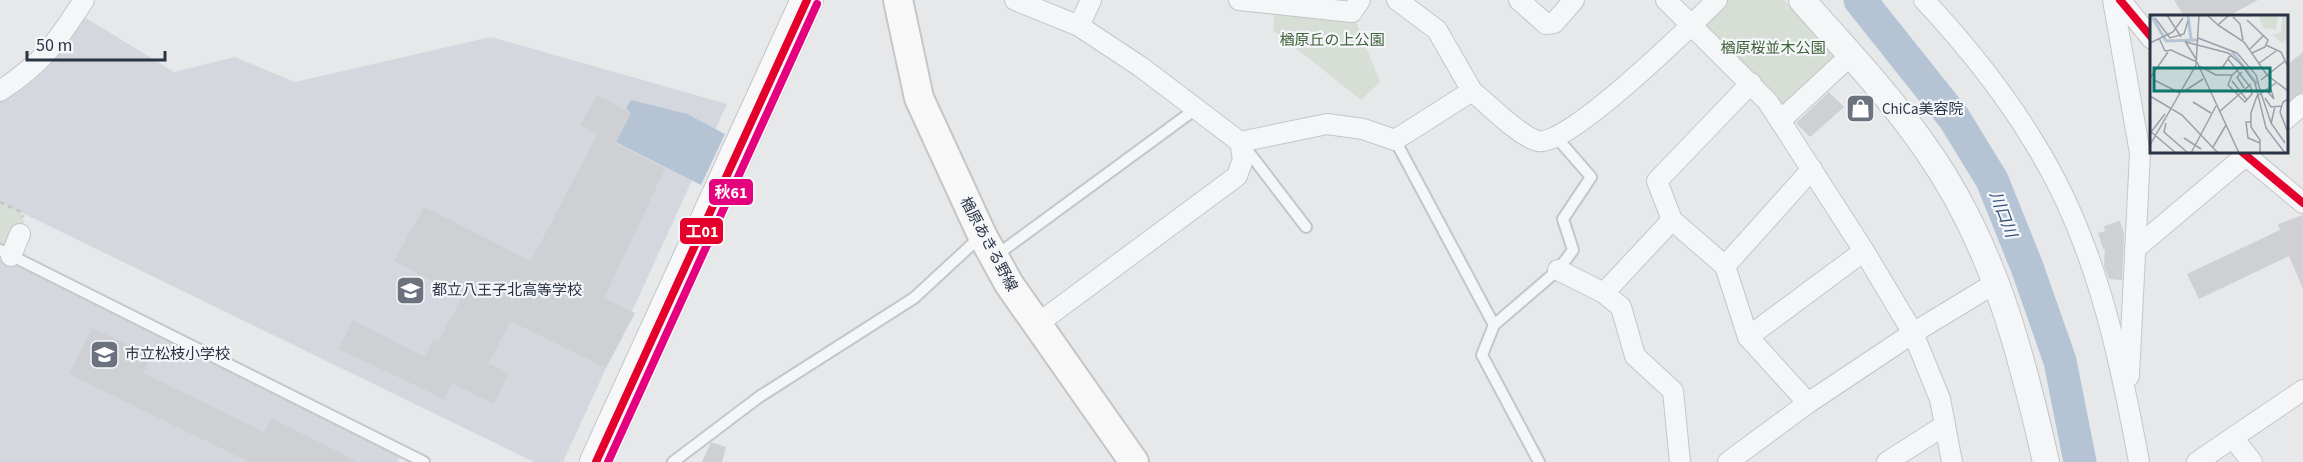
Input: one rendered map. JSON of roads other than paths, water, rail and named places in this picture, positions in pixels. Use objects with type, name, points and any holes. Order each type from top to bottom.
[{"type":"main road","points":[[596,462],[807,0]]},
{"type":"main road","name":"楢原あきる野線","points":[[898,0],[919,98],[988,246],[1036,325],[1134,462]]},
{"type":"street","points":[[0,91],[24,75],[53,48],[84,0]]},
{"type":"street","points":[[1016,0],[1079,26],[1197,108],[1240,142],[1243,159],[1237,176],[1036,325]]},
{"type":"street","points":[[1079,26],[1091,0]]},
{"type":"street","points":[[1239,0],[1352,12],[1360,0]]},
{"type":"street","points":[[1397,0],[1437,30],[1472,91],[1525,135],[1539,142],[1557,138],[1582,122],[1717,0]]},
{"type":"street","points":[[1519,0],[1546,24],[1554,23],[1574,0]]},
{"type":"street","points":[[1666,0],[1750,83],[1780,121],[1864,251],[1913,333],[1940,399],[1952,462]]},
{"type":"street","points":[[1802,0],[1898,110],[1929,152],[1962,208],[1996,282],[2025,368],[2046,462]]},
{"type":"street","points":[[1924,0],[1989,77],[2036,144],[2054,177],[2092,267],[2127,397],[2139,462]]},
{"type":"street","points":[[2113,0],[2140,153],[2127,397]]},
{"type":"street","points":[[2120,0],[2150,38]]},
{"type":"street","points":[[1780,121],[1851,55]]},
{"type":"street","points":[[1750,83],[1657,181],[1672,220],[1725,266],[1748,337],[1808,403]]},
{"type":"street","points":[[1240,142],[1327,124],[1364,129],[1395,140],[1472,91]]},
{"type":"street","points":[[2288,117],[2303,105]]},
{"type":"street","points":[[2135,249],[2246,153],[2303,203]]},
{"type":"street","points":[[1725,266],[1812,169]]},
{"type":"street","points":[[1604,293],[1672,220]]},
{"type":"street","points":[[6,253],[20,234]]},
{"type":"street","points":[[1748,337],[1864,251]]},
{"type":"street","points":[[1558,270],[1604,293],[1621,307],[1635,356],[1673,391],[1680,462]]},
{"type":"street","points":[[1728,462],[1752,456],[1808,403],[1913,333],[1996,282]]},
{"type":"street","points":[[2197,462],[2234,440],[2303,390]]},
{"type":"street","points":[[1887,462],[1946,424]]},
{"type":"street","points":[[2234,440],[2252,462]]},
{"type":"lane","points":[[673,462],[759,397],[914,298],[988,246],[1197,108]]},
{"type":"lane","points":[[1539,462],[1482,355],[1494,325],[1558,270],[1573,250],[1563,219],[1591,177],[1557,138]]},
{"type":"lane","points":[[1395,140],[1494,325]]},
{"type":"lane","points":[[1240,142],[1306,227]]},
{"type":"lane","points":[[6,253],[424,462]]},
{"type":"water","points":[[631,100],[687,114],[725,134],[701,185],[616,142],[631,113],[626,108]]},
{"type":"waterway","name":"川口川","points":[[1860,0],[1954,118],[1992,180],[2027,267],[2060,361],[2080,462]]},
{"type":"place","name":"ChiCa美容院","points":[[1861,109]]},
{"type":"place","name":"都立八王子北高等学校","points":[[411,290]]},
{"type":"place","name":"市立松枝小学校","points":[[104,354]]},
{"type":"park label","name":"楢原丘の上公園","points":[[1332,40]]},
{"type":"park label","name":"楢原桜並木公園","points":[[1773,48]]}]
